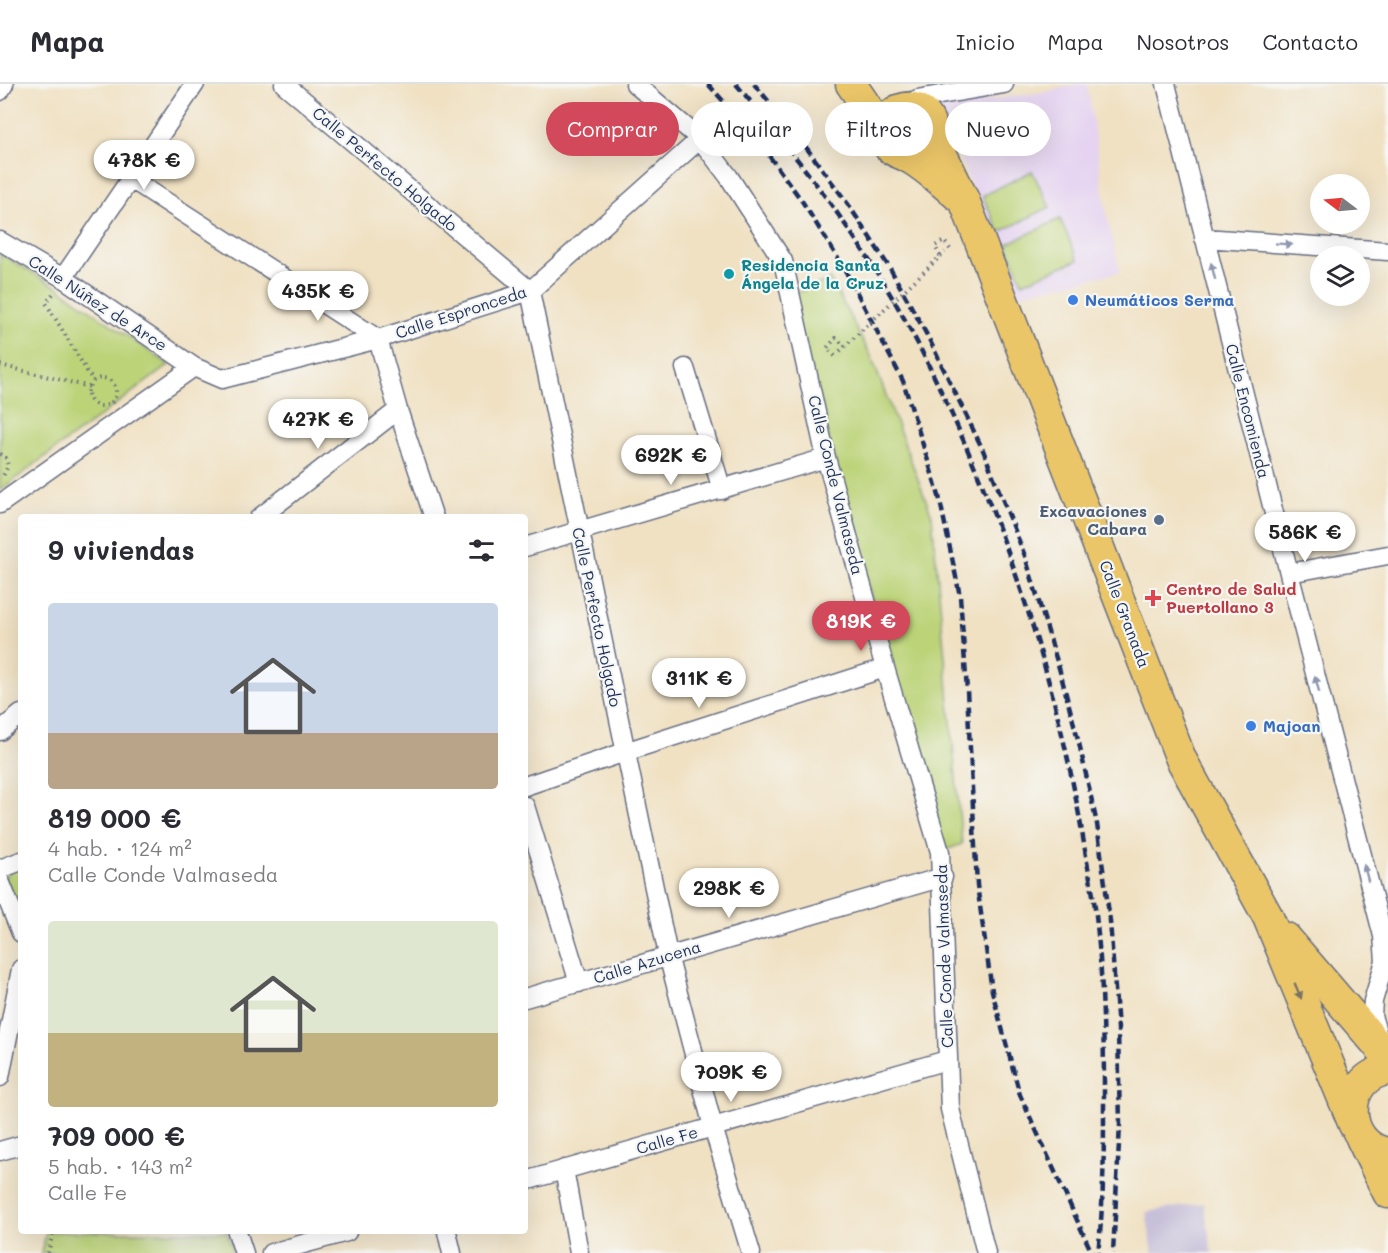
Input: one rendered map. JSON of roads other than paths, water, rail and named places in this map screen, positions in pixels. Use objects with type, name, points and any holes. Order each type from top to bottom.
[{"type":"highway","points":[[853,85],[912,100]]},
{"type":"highway","points":[[853,85],[864,102]]},
{"type":"highway","name":"Calle Granada","points":[[933,136],[964,200],[1181,759],[1268,917]]},
{"type":"highway","points":[[905,156],[964,200]]},
{"type":"highway","points":[[1268,917],[1386,1060],[1361,1086],[1354,1098],[1352,1112],[1374,1144]]},
{"type":"highway","points":[[1268,917],[1374,1144],[1388,1193]]},
{"type":"street","points":[[0,91],[4,84]]},
{"type":"street","points":[[63,279],[195,84]]},
{"type":"street","name":"Calle Perfecto Holgado","points":[[284,84],[530,291],[668,955],[750,1253]]},
{"type":"street","name":"Calle Conde Valmaseda","points":[[635,84],[691,131]]},
{"type":"street","points":[[912,100],[1004,84]]},
{"type":"street","name":"Calle Encomienda","points":[[1166,84],[1383,936],[1385,961],[1373,1001],[1372,1017],[1386,1060]]},
{"type":"street","name":"Calle Espronceda","points":[[194,368],[222,379],[378,339],[530,291],[691,147]]},
{"type":"street","name":"Calle Conde Valmaseda","points":[[713,156],[783,261],[826,458],[940,852],[943,877],[950,1109],[986,1253]]},
{"type":"street","points":[[131,179],[378,339],[398,410],[433,514]]},
{"type":"street","points":[[1204,238],[1388,251]]},
{"type":"street","name":"Calle Núñez de Arce","points":[[0,241],[63,279],[194,368]]},
{"type":"street","points":[[0,504],[194,368]]},
{"type":"street","points":[[685,368],[722,490]]},
{"type":"street","points":[[264,514],[398,410]]},
{"type":"street","points":[[528,545],[826,458]]},
{"type":"street","points":[[1289,573],[1388,555]]},
{"type":"street","points":[[528,785],[885,668]]},
{"type":"street","points":[[0,731],[18,716]]},
{"type":"street","points":[[528,816],[579,983]]},
{"type":"street","points":[[0,869],[18,862]]},
{"type":"street","name":"Calle Azucena","points":[[528,997],[943,877]]},
{"type":"street","points":[[0,881],[18,926]]},
{"type":"street","points":[[0,1077],[18,984]]},
{"type":"street","name":"Calle Fe","points":[[528,1179],[947,1060]]},
{"type":"street","points":[[0,1151],[18,1146]]},
{"type":"street","points":[[564,1169],[579,1253]]},
{"type":"street","points":[[238,1234],[244,1253]]},
{"type":"street","points":[[271,1253],[340,1234]]},
{"type":"street","points":[[447,1234],[452,1253]]},
{"type":"railway","points":[[708,84],[756,138],[802,201],[844,268],[903,381],[939,496],[960,596],[977,885],[992,991],[1020,1095],[1092,1253]]},
{"type":"railway","points":[[736,84],[836,211],[901,312],[976,470],[1001,533],[1043,659],[1074,790],[1092,890],[1099,946],[1104,1074],[1103,1174],[1098,1253]]},
{"type":"railway","points":[[754,84],[797,135],[848,204],[891,270],[928,337],[983,450],[1025,556],[1079,743],[1097,824],[1110,921],[1118,1029],[1120,1125],[1113,1253]]},
{"type":"place","name":"Residencia Santa Ángela de la Cruz","points":[[729,274]]},
{"type":"place","name":"Neumáticos Serma","points":[[1073,300]]},
{"type":"place","name":"Excavaciones Cabara","points":[[1159,520]]},
{"type":"place","name":"Centro de Salud Puertollano 3","points":[[1153,598]]},
{"type":"place","name":"Majoan","points":[[1251,726]]}]
